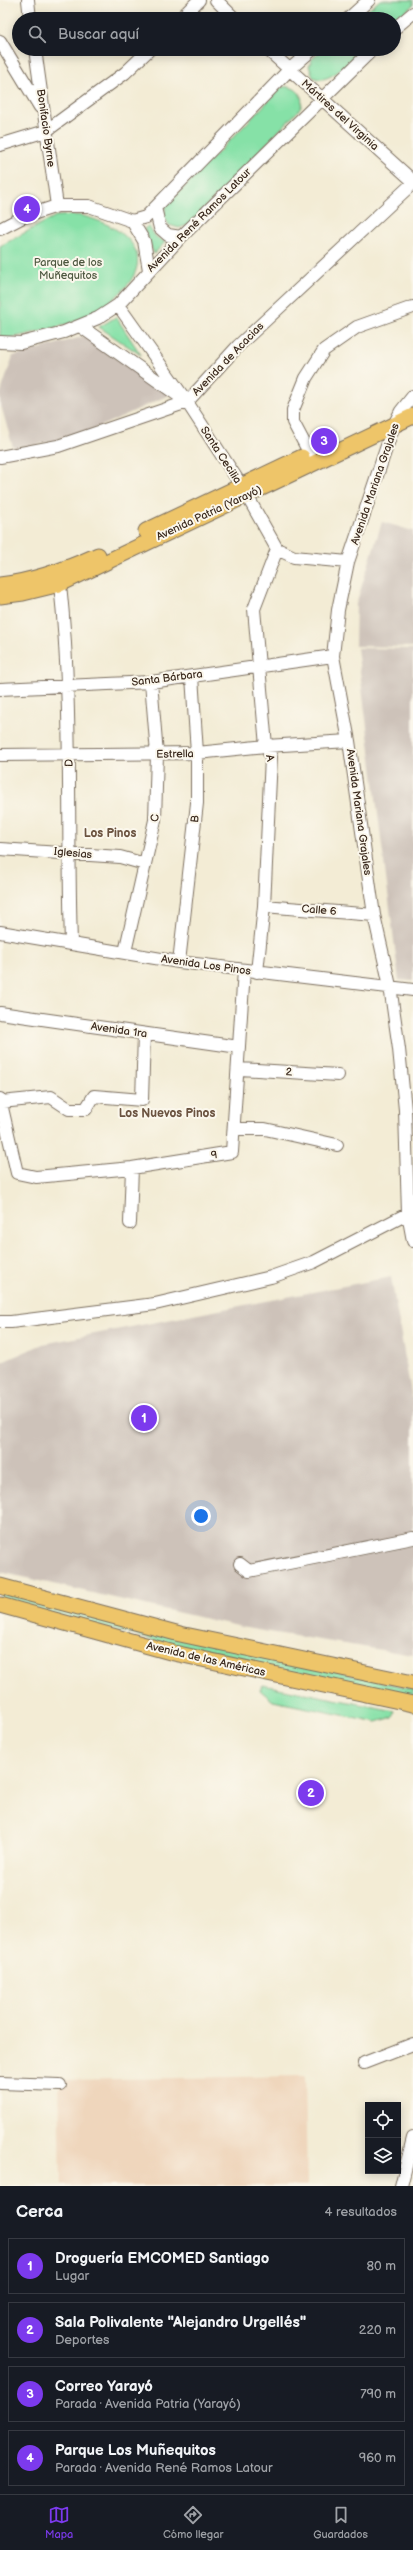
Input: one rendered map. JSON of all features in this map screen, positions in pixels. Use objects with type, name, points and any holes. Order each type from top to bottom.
[{"type":"main road","name":"Avenida Patria (Yarayó)","points":[[0,596],[23,594],[60,584],[245,490],[310,454],[409,411]]},
{"type":"main road","name":"Avenida Patria (Yarayó)","points":[[0,585],[18,583],[56,573],[394,425],[409,411]]},
{"type":"main road","name":"Avenida de las Américas","points":[[0,1586],[180,1634],[413,1683]]},
{"type":"main road","name":"Avenida de las Américas","points":[[0,1605],[174,1652],[413,1704]]},
{"type":"street","points":[[28,0],[29,12]]},
{"type":"street","points":[[187,12],[199,0]]},
{"type":"street","points":[[216,0],[229,12]]},
{"type":"street","points":[[356,12],[370,0]]},
{"type":"street","points":[[401,23],[413,12]]},
{"type":"street","points":[[0,41],[43,112]]},
{"type":"street","name":"Bonifacio Byrne","points":[[35,56],[57,206]]},
{"type":"street","points":[[0,145],[46,131],[125,73],[143,56]]},
{"type":"street","name":"Mártires del Virginia","points":[[274,56],[322,98],[413,182]]},
{"type":"street","points":[[0,229],[23,217],[57,206],[89,206],[132,221],[146,217],[289,70],[305,56]]},
{"type":"street","name":"Avenida René Ramos Latour","points":[[0,342],[21,343],[80,326],[118,305],[181,237],[366,56]]},
{"type":"street","name":"Avenida de Acacias","points":[[0,457],[58,446],[187,402],[238,346],[413,182]]},
{"type":"street","points":[[155,208],[160,228],[168,235],[181,237]]},
{"type":"street","points":[[132,221],[144,241],[149,270]]},
{"type":"street","name":"Santa Cecilia","points":[[118,305],[187,402],[245,490],[276,549]]},
{"type":"street","points":[[310,454],[293,422],[293,410],[306,378],[324,350],[357,327],[413,307]]},
{"type":"street","name":"Santa Cecilia","points":[[80,326],[187,402]]},
{"type":"street","name":"Avenida Mariana Grajales","points":[[409,411],[413,396]]},
{"type":"street","name":"Avenida Mariana Grajales","points":[[394,425],[348,562],[338,610],[333,656],[350,741],[374,915],[390,986],[405,1110],[410,1213],[413,1241]]},
{"type":"street","points":[[276,549],[294,557],[348,562]]},
{"type":"street","name":"A","points":[[257,972],[264,906],[272,757],[266,746],[254,609],[276,549]]},
{"type":"street","name":"D","points":[[60,584],[69,687],[70,755],[68,852],[72,943]]},
{"type":"street","name":"Santa Bárbara","points":[[0,689],[69,687],[150,682],[333,656]]},
{"type":"street","name":"B","points":[[179,962],[197,803],[197,753],[192,676]]},
{"type":"street","name":"C","points":[[125,952],[155,820],[157,754],[150,682]]},
{"type":"street","name":"Estrella","points":[[0,755],[197,753],[266,746],[350,741]]},
{"type":"street","name":"Iglesias","points":[[0,849],[68,852],[120,857],[145,864]]},
{"type":"street","name":"Calle 6","points":[[264,906],[374,915]]},
{"type":"street","name":"Avenida Los Pinos","points":[[0,932],[179,962],[390,986],[413,990]]},
{"type":"street","name":"9","points":[[0,1101],[17,1173],[36,1177],[132,1168],[232,1152],[239,1069],[244,970]]},
{"type":"street","name":"Avenida 1ra","points":[[0,1013],[239,1047]]},
{"type":"street","points":[[0,1101],[51,1097],[69,1109],[86,1109],[94,1096],[142,1100],[144,1034]]},
{"type":"street","name":"2","points":[[239,1069],[338,1075]]},
{"type":"street","points":[[235,1129],[265,1129],[337,1146]]},
{"type":"street","points":[[130,1222],[132,1168]]},
{"type":"street","points":[[0,1322],[12,1322],[155,1304],[272,1277],[314,1262],[410,1213]]},
{"type":"street","points":[[240,1564],[249,1572],[413,1538]]},
{"type":"street","points":[[364,2063],[413,2044]]},
{"type":"street","points":[[0,2083],[60,2085]]},
{"type":"street","points":[[401,2186],[413,2138]]},
{"type":"shaded area","points":[[85,336],[171,394],[88,432],[14,451],[0,402],[0,395],[13,356]]},
{"type":"shaded area","points":[[382,522],[413,531],[413,647],[355,646],[356,604]]},
{"type":"shaded area","points":[[357,648],[413,649],[413,981],[399,980]]},
{"type":"shaded area","points":[[391,1277],[413,1404],[413,1655],[251,1629],[0,1572],[0,1363],[43,1344]]},
{"type":"shaded area","points":[[305,2076],[307,2186],[61,2186],[59,2080]]},
{"type":"green space","points":[[380,0],[413,0],[413,5],[401,15],[401,12],[366,12]]},
{"type":"green space","points":[[316,56],[355,56],[333,75],[319,79],[313,77],[309,66],[312,59]]},
{"type":"green space","points":[[282,87],[292,88],[298,92],[302,100],[300,109],[188,225],[179,228],[169,225],[164,216],[166,206]]},
{"type":"green space","name":"Parque de los Muñequitos","points":[[56,216],[83,216],[98,221],[123,234],[132,244],[137,254],[137,266],[132,278],[121,292],[108,304],[90,316],[43,331],[8,339],[0,336],[0,246]]},
{"type":"green space","points":[[148,226],[156,237],[165,242],[154,254],[144,229]]},
{"type":"green space","points":[[116,317],[141,355],[99,327]]},
{"type":"green space","points":[[0,1591],[413,1689],[413,1699],[207,1655],[0,1600]]},
{"type":"green space","points":[[263,1685],[395,1711],[393,1717],[377,1722],[273,1701],[260,1690]]},
{"type":"place","name":"Parque Los Muñequitos","points":[[27,209]]},
{"type":"place","name":"Correo Yarayó","points":[[324,441]]},
{"type":"place","name":"Droguería EMCOMED Santiago","points":[[144,1418]]},
{"type":"place","name":"Sala Polivalente \"Alejandro Urgellés\"","points":[[311,1793]]},
{"type":"district","name":"Los Pinos","points":[[110,833]]},
{"type":"district","name":"Los Nuevos Pinos","points":[[167,1113]]}]
